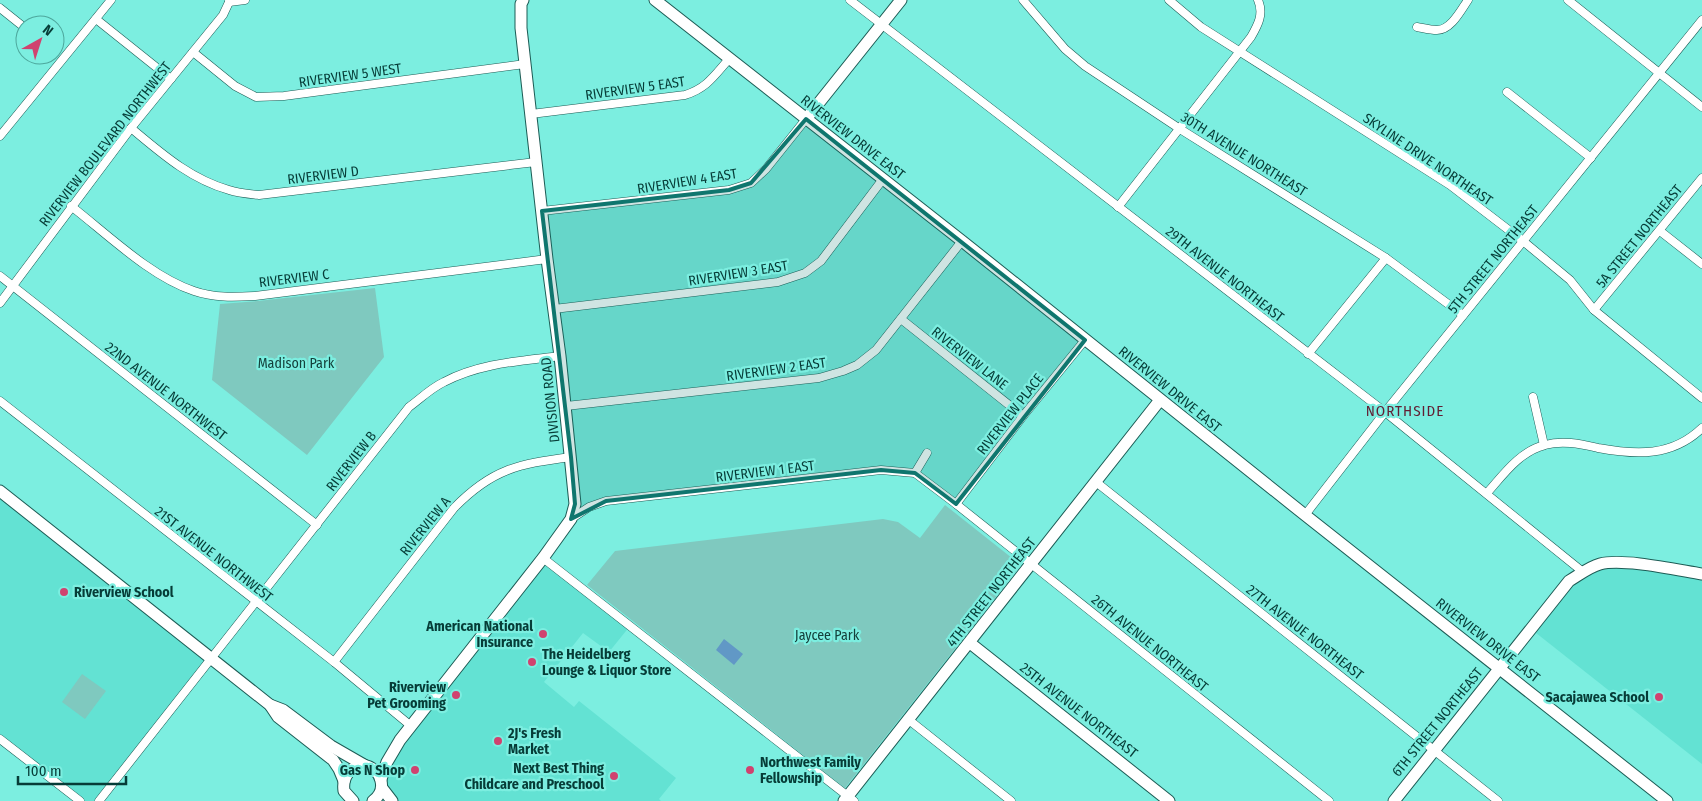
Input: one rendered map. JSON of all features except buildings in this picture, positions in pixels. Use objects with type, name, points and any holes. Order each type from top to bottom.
[{"type":"street","points":[[65,55],[111,0]]},
{"type":"street","points":[[229,1],[245,0]]},
{"type":"street","name":"DIVISION ROAD","points":[[523,0],[521,4],[521,28],[571,457],[575,504],[572,519]]},
{"type":"street","name":"RIVERVIEW DRIVE EAST","points":[[655,0],[1667,801]]},
{"type":"street","name":"29TH AVENUE NORTHEAST","points":[[850,0],[1385,412],[1583,572]]},
{"type":"street","points":[[806,119],[901,0]]},
{"type":"street","name":"30TH AVENUE NORTHEAST","points":[[1023,0],[1065,49],[1085,66],[1180,129],[1386,258],[1463,315]]},
{"type":"street","name":"SKYLINE DRIVE NORTHEAST","points":[[1169,0],[1200,27],[1450,185],[1523,240],[1570,280],[1594,310],[1702,398]]},
{"type":"street","points":[[1118,207],[1251,37],[1260,22],[1261,6],[1258,0]]},
{"type":"street","points":[[1417,27],[1437,30],[1444,29],[1468,0]]},
{"type":"street","points":[[1568,0],[1702,106]]},
{"type":"street","name":"RIVERVIEW BOULEVARD NORTHWEST","points":[[0,303],[131,128],[223,15],[229,1]]},
{"type":"street","points":[[0,8],[15,20]]},
{"type":"street","points":[[96,19],[171,79]]},
{"type":"street","name":"5TH STREET NORTHEAST","points":[[1305,515],[1385,412],[1702,20]]},
{"type":"street","name":"RIVERVIEW 5 WEST","points":[[193,52],[235,86],[256,97],[284,96],[525,64]]},
{"type":"street","name":"RIVERVIEW 5 EAST","points":[[531,114],[685,95],[699,90],[709,83],[729,59]]},
{"type":"street","points":[[0,136],[56,65]]},
{"type":"street","points":[[1507,92],[1591,158]]},
{"type":"street","name":"RIVERVIEW 4 EAST","points":[[542,211],[729,190],[751,183],[766,169],[806,119]]},
{"type":"street","name":"RIVERVIEW D","points":[[131,128],[174,164],[202,180],[229,190],[259,195],[536,162]]},
{"type":"street","name":"5A STREET NORTHEAST","points":[[1594,310],[1702,178]]},
{"type":"street","name":"RIVERVIEW 3 EAST","points":[[554,310],[778,282],[805,273],[820,260],[883,179]]},
{"type":"street","name":"RIVERVIEW C","points":[[71,206],[149,268],[170,282],[214,296],[255,296],[547,259]]},
{"type":"street","points":[[1660,230],[1702,264]]},
{"type":"street","name":"RIVERVIEW 2 EAST","points":[[566,406],[819,378],[843,371],[857,365],[876,350],[962,242]]},
{"type":"street","points":[[1308,354],[1386,258]]},
{"type":"street","name":"22ND AVENUE NORTHWEST","points":[[0,276],[316,525]]},
{"type":"street","name":"RIVERVIEW LANE","points":[[901,320],[1024,416]]},
{"type":"street","name":"RIVERVIEW PLACE","points":[[956,504],[1085,340]]},
{"type":"street","name":"RIVERVIEW B","points":[[99,801],[409,407],[442,383],[467,372],[487,366],[560,356]]},
{"type":"street","points":[[1533,397],[1544,445]]},
{"type":"street","name":"4TH STREET NORTHEAST","points":[[849,799],[1160,400]]},
{"type":"street","name":"21ST AVENUE NORTHWEST","points":[[0,402],[334,662],[411,726]]},
{"type":"street","points":[[1487,493],[1518,460],[1544,445],[1566,442],[1620,452],[1646,453],[1678,446],[1702,428]]},
{"type":"street","points":[[927,453],[915,473],[956,504]]},
{"type":"street","name":"RIVERVIEW A","points":[[334,662],[454,508],[472,490],[514,466],[571,457]]},
{"type":"street","name":"RIVERVIEW 1 EAST","points":[[572,519],[589,507],[606,501],[881,470],[915,473]]},
{"type":"street","name":"27TH AVENUE NORTHEAST","points":[[1096,482],[1498,801]]},
{"type":"street","points":[[0,490],[270,705],[278,717],[333,760],[339,769],[346,795],[353,801]]},
{"type":"street","name":"26TH AVENUE NORTHEAST","points":[[956,504],[1329,801]]},
{"type":"street","points":[[373,801],[378,796],[387,762],[400,740],[544,558],[572,519]]},
{"type":"street","points":[[544,558],[849,799]]},
{"type":"street","name":"6TH STREET NORTHEAST","points":[[1394,801],[1569,581],[1600,564],[1624,563],[1702,574]]},
{"type":"street","name":"25TH AVENUE NORTHEAST","points":[[970,643],[1169,801]]},
{"type":"street","points":[[270,705],[283,710],[331,746],[376,771],[392,801]]},
{"type":"street","points":[[909,720],[1011,801]]},
{"type":"street","points":[[0,739],[80,801]]},
{"type":"street","points":[[338,801],[351,770],[366,766],[381,758],[400,740]]},
{"type":"highlighted area","points":[[806,119],[1085,340],[956,504],[915,473],[881,470],[606,501],[571,519],[575,504],[571,457],[542,211],[729,190],[751,183]]},
{"type":"shaded area","name":"Riverview School","points":[[0,491],[212,658],[99,801],[80,801],[0,738]]},
{"type":"shaded area","points":[[543,558],[630,626],[609,652],[583,633],[544,682],[574,707],[579,701],[676,778],[659,799],[661,801],[392,801],[382,788],[387,762]]},
{"type":"shaded area","name":"Sacajawea School","points":[[1600,564],[1702,575],[1702,764],[1531,629],[1569,581]]},
{"type":"shaded area","points":[[724,639],[743,654],[734,665],[716,650]]},
{"type":"green space","name":"Madison Park","points":[[375,288],[384,357],[307,455],[212,380],[220,304]]},
{"type":"green space","name":"Jaycee Park","points":[[945,505],[1017,562],[1018,569],[845,788],[587,585],[615,551],[883,519],[898,522],[920,538]]},
{"type":"green space","points":[[82,674],[106,691],[85,719],[62,702]]},
{"type":"place","name":"Riverview School","points":[[64,592]]},
{"type":"place","name":"American National Insurance","points":[[543,634]]},
{"type":"place","name":"The Heidelberg Lounge & Liquor Store","points":[[532,662]]},
{"type":"place","name":"Riverview Pet Grooming","points":[[456,695]]},
{"type":"place","name":"Sacajawea School","points":[[1659,697]]},
{"type":"place","name":"2J's Fresh Market","points":[[498,741]]},
{"type":"place","name":"Gas N Shop","points":[[415,770]]},
{"type":"place","name":"Northwest Family Fellowship","points":[[750,770]]},
{"type":"place","name":"Next Best Thing Childcare and Preschool","points":[[614,776]]},
{"type":"district","name":"NORTHSIDE","points":[[1405,411]]}]
